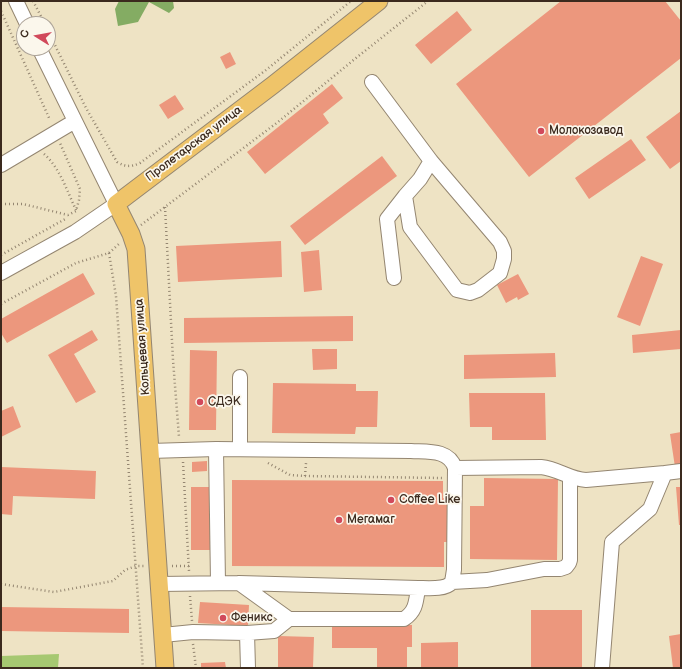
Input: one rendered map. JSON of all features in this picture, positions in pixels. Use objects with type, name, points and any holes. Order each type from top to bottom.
[{"type":"main road","name":"Пролетарская улица","points":[[116,204],[267,89],[378,1]]},
{"type":"main road","name":"Кольцевая улица","points":[[116,204],[131,234],[136,249],[165,668]]},
{"type":"street","points":[[16,1],[23,16]]},
{"type":"street","name":"Кольцевая улица","points":[[43,56],[116,204]]},
{"type":"street","points":[[372,82],[431,161],[500,242],[504,251],[504,259],[500,272],[478,290],[470,293],[457,290],[410,227],[405,196]]},
{"type":"street","points":[[1,165],[75,121]]},
{"type":"street","points":[[394,278],[387,219],[420,179],[431,161]]},
{"type":"street","name":"Пролетарская улица","points":[[1,273],[75,232],[116,204]]},
{"type":"street","points":[[240,377],[240,449]]},
{"type":"street","points":[[216,449],[218,583]]},
{"type":"street","points":[[150,451],[216,449],[411,451],[440,453],[448,456],[454,462],[455,468],[454,570],[452,582]]},
{"type":"street","points":[[455,468],[552,468],[578,480],[681,471]]},
{"type":"street","points":[[602,668],[612,542],[650,509],[665,472]]},
{"type":"street","points":[[159,584],[239,583],[434,588],[444,587],[452,582],[487,580],[544,569],[560,569],[566,567],[570,560],[570,476]]},
{"type":"street","points":[[239,583],[289,619],[404,619],[411,614],[418,588]]},
{"type":"street","points":[[163,635],[193,632],[247,633],[274,630],[289,619]]},
{"type":"street","points":[[247,633],[248,668]]},
{"type":"path","points":[[33,1],[41,16]]},
{"type":"path","points":[[56,47],[86,108],[117,162],[125,166],[133,166],[140,163],[266,70],[351,1]]},
{"type":"path","points":[[1,304],[76,263],[109,253],[160,210],[278,122],[428,1]]},
{"type":"path","points":[[1,11],[80,189],[76,211],[68,215],[23,204],[1,204]]},
{"type":"path","points":[[34,146],[47,158],[62,180],[76,211]]},
{"type":"path","points":[[1,255],[67,218]]},
{"type":"path","points":[[109,253],[116,296],[143,668]]},
{"type":"path","points":[[264,462],[290,475],[442,478]]},
{"type":"path","points":[[1,584],[54,592],[113,581],[125,570],[136,566]]},
{"type":"green space","points":[[119,1],[173,1],[174,8],[169,13],[149,2],[138,22],[118,26],[115,9]]},
{"type":"green space","points":[[59,654],[58,668],[1,668],[1,656]]},
{"type":"building","name":"Молокозавод","points":[[561,1],[665,1],[681,21],[681,58],[529,177],[456,84]]},
{"type":"building","points":[[457,11],[472,30],[431,64],[415,45]]},
{"type":"building","points":[[230,52],[236,64],[226,69],[220,57]]},
{"type":"building","points":[[332,84],[343,98],[323,114],[329,123],[265,174],[247,152]]},
{"type":"building","points":[[175,95],[184,109],[168,119],[159,105]]},
{"type":"building","points":[[681,111],[681,161],[670,169],[646,137]]},
{"type":"building","points":[[631,139],[646,160],[589,199],[575,178]]},
{"type":"building","points":[[382,156],[397,176],[305,245],[290,226]]},
{"type":"building","points":[[281,241],[282,277],[178,282],[176,246]]},
{"type":"building","points":[[319,250],[322,290],[304,292],[301,252]]},
{"type":"building","points":[[641,256],[663,264],[640,326],[617,317]]},
{"type":"building","points":[[83,273],[95,294],[7,343],[1,333],[1,319]]},
{"type":"building","points":[[518,274],[529,294],[518,300],[517,297],[506,303],[497,285]]},
{"type":"building","points":[[353,316],[353,341],[184,343],[184,318]]},
{"type":"building","points":[[92,330],[98,340],[74,354],[96,392],[76,403],[48,355]]},
{"type":"building","points":[[681,330],[681,349],[633,353],[632,335]]},
{"type":"building","points":[[312,349],[337,349],[337,369],[313,370]]},
{"type":"building","points":[[190,350],[217,351],[216,430],[189,430]]},
{"type":"building","points":[[555,353],[556,377],[464,379],[464,355]]},
{"type":"building","points":[[273,383],[356,384],[356,391],[378,391],[377,427],[356,427],[355,434],[272,433]]},
{"type":"building","points":[[469,393],[545,393],[546,440],[492,440],[492,427],[470,427]]},
{"type":"building","points":[[13,406],[21,427],[1,437],[1,411]]},
{"type":"building","points":[[681,432],[681,466],[675,467],[670,434]]},
{"type":"building","points":[[207,461],[207,471],[192,472],[192,462]]},
{"type":"building","points":[[1,467],[96,471],[95,499],[13,496],[12,515],[1,514]]},
{"type":"building","points":[[484,478],[558,479],[557,560],[470,559],[470,506],[484,506]]},
{"type":"building","name":"Мегамаг","points":[[232,480],[443,481],[443,498],[447,498],[447,542],[444,542],[444,567],[232,566]]},
{"type":"building","points":[[191,487],[210,487],[210,550],[191,550]]},
{"type":"building","points":[[676,487],[681,487],[681,525],[679,525]]},
{"type":"building","points":[[200,602],[249,605],[248,626],[198,623]]},
{"type":"building","points":[[1,607],[129,609],[129,633],[1,631]]},
{"type":"building","points":[[531,610],[582,610],[582,668],[531,668]]},
{"type":"building","points":[[412,625],[412,647],[407,647],[407,668],[377,668],[377,648],[332,648],[332,626]]},
{"type":"building","points":[[681,634],[681,668],[673,668],[669,636]]},
{"type":"building","points":[[278,636],[314,637],[313,668],[278,668]]},
{"type":"building","points":[[458,642],[458,668],[421,668],[421,643]]},
{"type":"building","points":[[225,662],[226,668],[201,668],[201,663]]},
{"type":"place","name":"Молокозавод","points":[[541,131]]},
{"type":"place","name":"СДЭК","points":[[200,402]]},
{"type":"place","name":"Coffee Like","points":[[391,500]]},
{"type":"place","name":"Мегамаг","points":[[339,520]]},
{"type":"place","name":"Феникс","points":[[223,618]]}]
